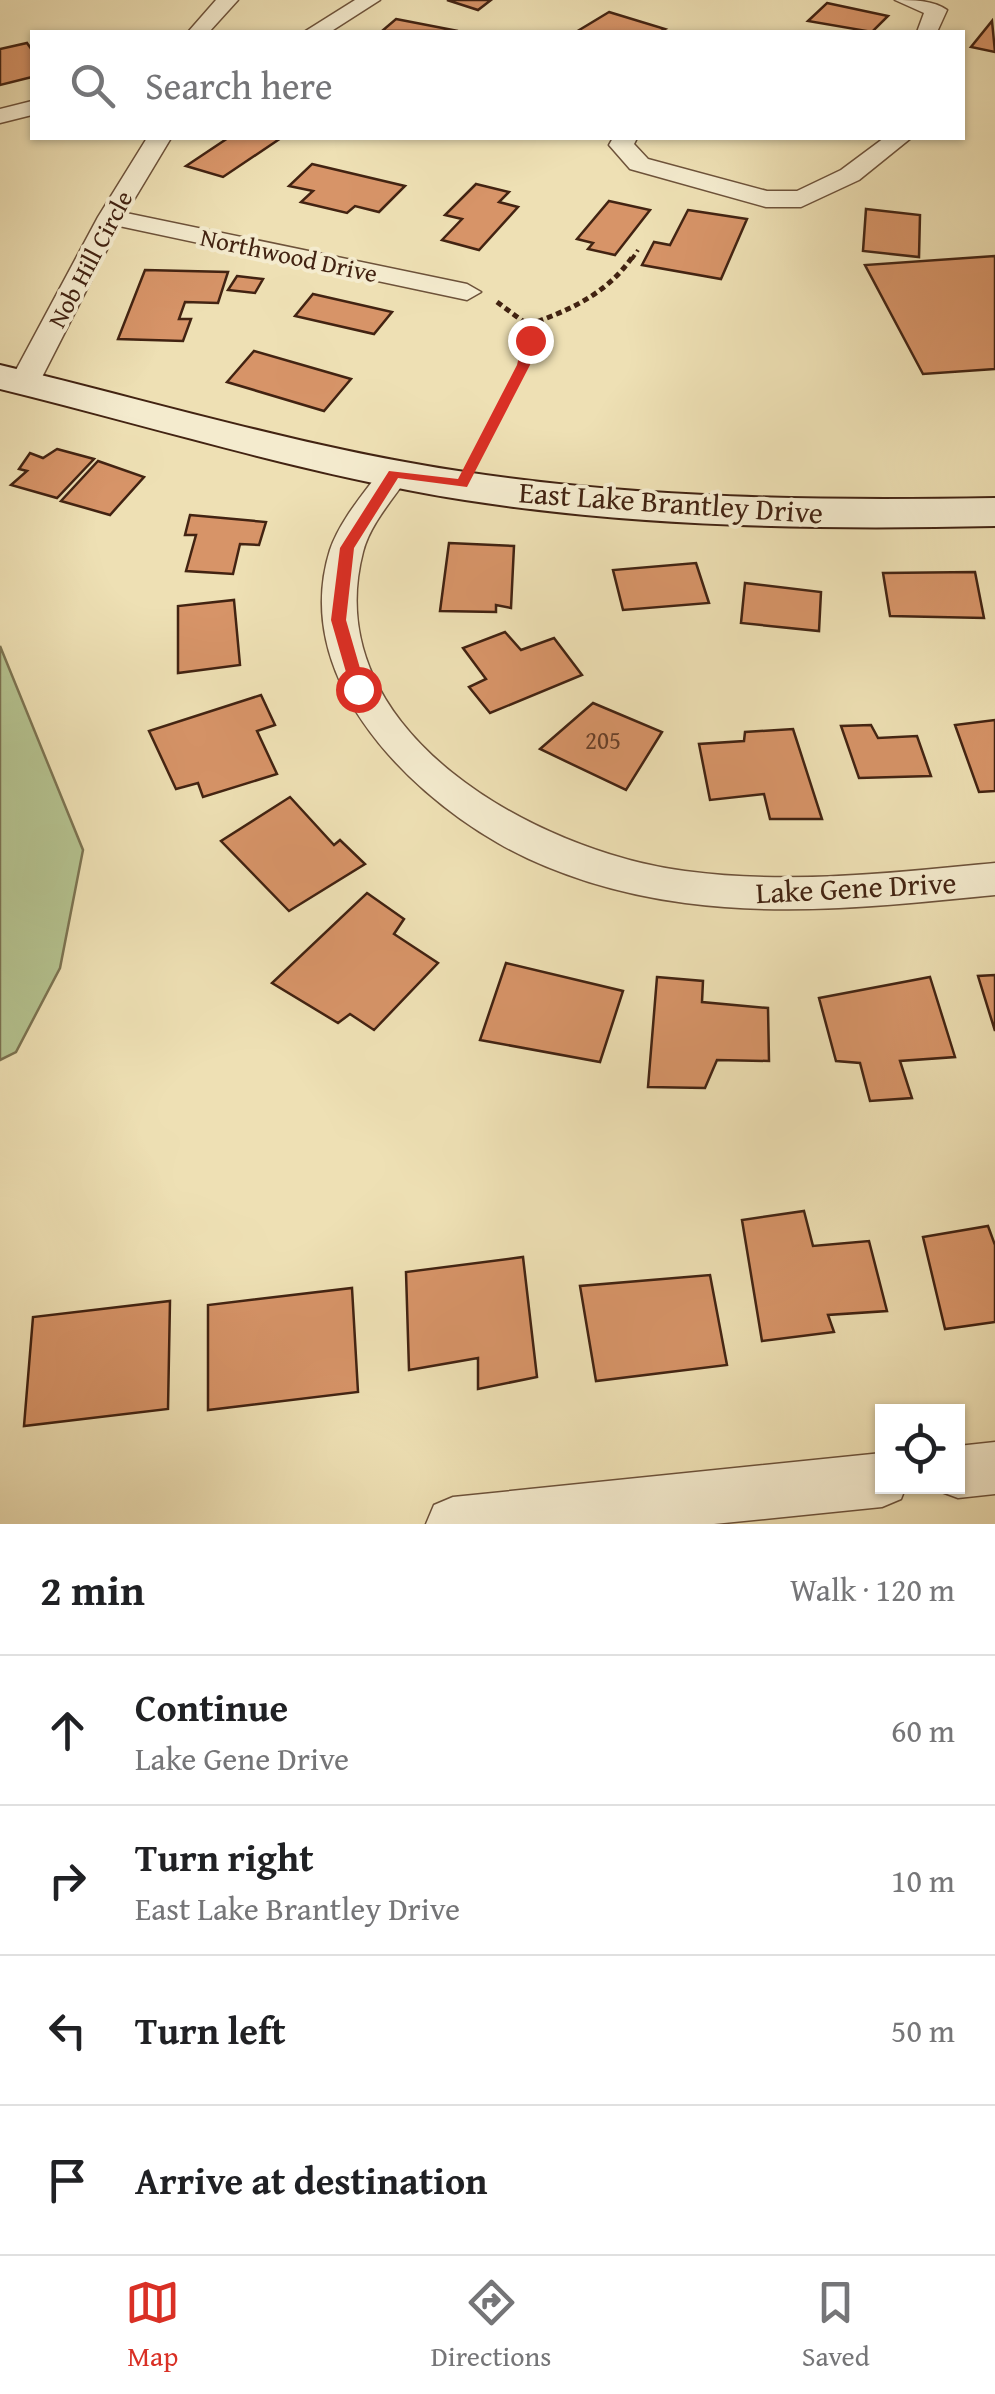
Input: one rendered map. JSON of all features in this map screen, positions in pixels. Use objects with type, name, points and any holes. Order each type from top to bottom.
[{"type":"street","points":[[200,30],[228,0]]},
{"type":"street","points":[[318,30],[370,0]]},
{"type":"street","points":[[905,0],[936,10],[928,30]]},
{"type":"street","points":[[0,116],[30,108]]},
{"type":"street","name":"Nob Hill Circle","points":[[12,380],[158,140]]},
{"type":"street","points":[[625,140],[621,146],[639,164],[766,199],[801,199],[850,175],[896,140]]},
{"type":"street","name":"Northwood Drive","points":[[110,218],[467,292]]},
{"type":"street","name":"East Lake Brantley Drive","points":[[12,380],[230,437],[394,474],[462,484],[684,508],[791,514],[995,512]]},
{"type":"street","name":"Lake Gene Drive","points":[[394,474],[347,548],[339,620],[358,689],[405,753],[467,809],[550,854],[631,877],[723,892],[801,896],[995,879]]},
{"type":"street","points":[[965,1471],[995,1468]]},
{"type":"street","points":[[453,1524],[875,1481]]},
{"type":"path","points":[[462,484],[523,365],[530,340],[528,325],[590,300],[618,280],[638,250]]},
{"type":"green space","points":[[0,646],[83,850],[60,968],[16,1052],[0,1060]]},
{"type":"building","points":[[447,0],[491,0],[478,10]]},
{"type":"building","points":[[827,3],[888,16],[874,30],[808,21]]},
{"type":"building","points":[[609,12],[665,29],[663,30],[579,30]]},
{"type":"building","points":[[396,19],[453,30],[383,30]]},
{"type":"building","points":[[992,21],[995,52],[971,47]]},
{"type":"building","points":[[27,43],[30,78],[0,85],[0,49]]},
{"type":"building","points":[[225,140],[278,140],[223,177],[186,166]]},
{"type":"building","points":[[312,164],[405,186],[379,212],[355,206],[347,213],[301,202],[313,191],[289,186]]},
{"type":"building","points":[[476,184],[509,192],[499,202],[518,207],[479,250],[442,240],[462,219],[445,215]]},
{"type":"building","points":[[609,201],[650,210],[615,255],[588,249],[593,243],[577,239]]},
{"type":"building","points":[[866,209],[920,215],[919,257],[863,251]]},
{"type":"building","points":[[688,210],[747,219],[721,279],[642,265],[654,242],[670,245]]},
{"type":"building","points":[[995,256],[995,369],[923,374],[865,265]]},
{"type":"building","points":[[145,270],[228,272],[218,303],[185,302],[179,319],[191,319],[183,341],[118,339]]},
{"type":"building","points":[[237,276],[263,279],[255,293],[228,290]]},
{"type":"building","points":[[313,294],[392,312],[374,334],[295,316]]},
{"type":"building","points":[[254,351],[351,379],[324,411],[227,382]]},
{"type":"building","points":[[57,449],[94,459],[57,498],[11,485],[27,471],[19,469],[30,453],[43,458]]},
{"type":"building","points":[[98,461],[144,477],[110,515],[61,501]]},
{"type":"building","points":[[190,515],[266,522],[259,545],[240,544],[233,574],[186,571],[196,535],[185,535]]},
{"type":"building","points":[[449,543],[514,546],[511,608],[496,605],[496,612],[440,611]]},
{"type":"building","points":[[696,563],[709,603],[623,610],[613,570]]},
{"type":"building","points":[[975,572],[984,618],[890,616],[883,573]]},
{"type":"building","points":[[745,583],[821,592],[819,631],[741,623]]},
{"type":"building","points":[[234,600],[240,665],[178,673],[178,606]]},
{"type":"building","points":[[505,632],[521,650],[554,638],[582,675],[490,713],[469,687],[486,679],[463,648]]},
{"type":"building","points":[[261,695],[275,725],[257,731],[277,774],[203,797],[198,783],[176,789],[149,731]]},
{"type":"building","points":[[593,703],[662,732],[626,790],[540,749]]},
{"type":"building","points":[[995,720],[995,791],[979,792],[955,725]]},
{"type":"building","points":[[871,725],[878,738],[917,736],[931,776],[859,778],[841,726]]},
{"type":"building","points":[[793,729],[822,819],[770,819],[764,794],[710,800],[699,744],[744,741],[745,732]]},
{"type":"building","points":[[290,797],[334,845],[340,840],[365,864],[289,911],[221,841]]},
{"type":"building","points":[[367,893],[404,919],[394,934],[438,963],[374,1030],[350,1014],[338,1023],[272,983]]},
{"type":"building","points":[[506,963],[623,991],[600,1062],[480,1040]]},
{"type":"building","points":[[995,975],[995,1031],[978,976]]},
{"type":"building","points":[[657,977],[703,981],[702,1002],[768,1008],[769,1061],[717,1060],[705,1088],[648,1087]]},
{"type":"building","points":[[930,977],[955,1057],[900,1061],[912,1098],[870,1101],[860,1063],[836,1061],[819,998]]},
{"type":"building","points":[[804,1211],[813,1246],[869,1241],[887,1311],[828,1315],[834,1332],[762,1341],[742,1220]]},
{"type":"building","points":[[988,1226],[995,1245],[995,1322],[945,1329],[923,1237]]},
{"type":"building","points":[[523,1257],[537,1377],[478,1389],[478,1358],[409,1370],[406,1272]]},
{"type":"building","points":[[710,1275],[727,1365],[596,1381],[580,1286]]},
{"type":"building","points":[[352,1288],[358,1392],[208,1410],[208,1305]]},
{"type":"building","points":[[170,1301],[168,1409],[24,1426],[33,1317]]},
{"type":"route","points":[[358,689],[339,620],[347,548],[394,474],[462,484],[523,365],[530,340]]}]
